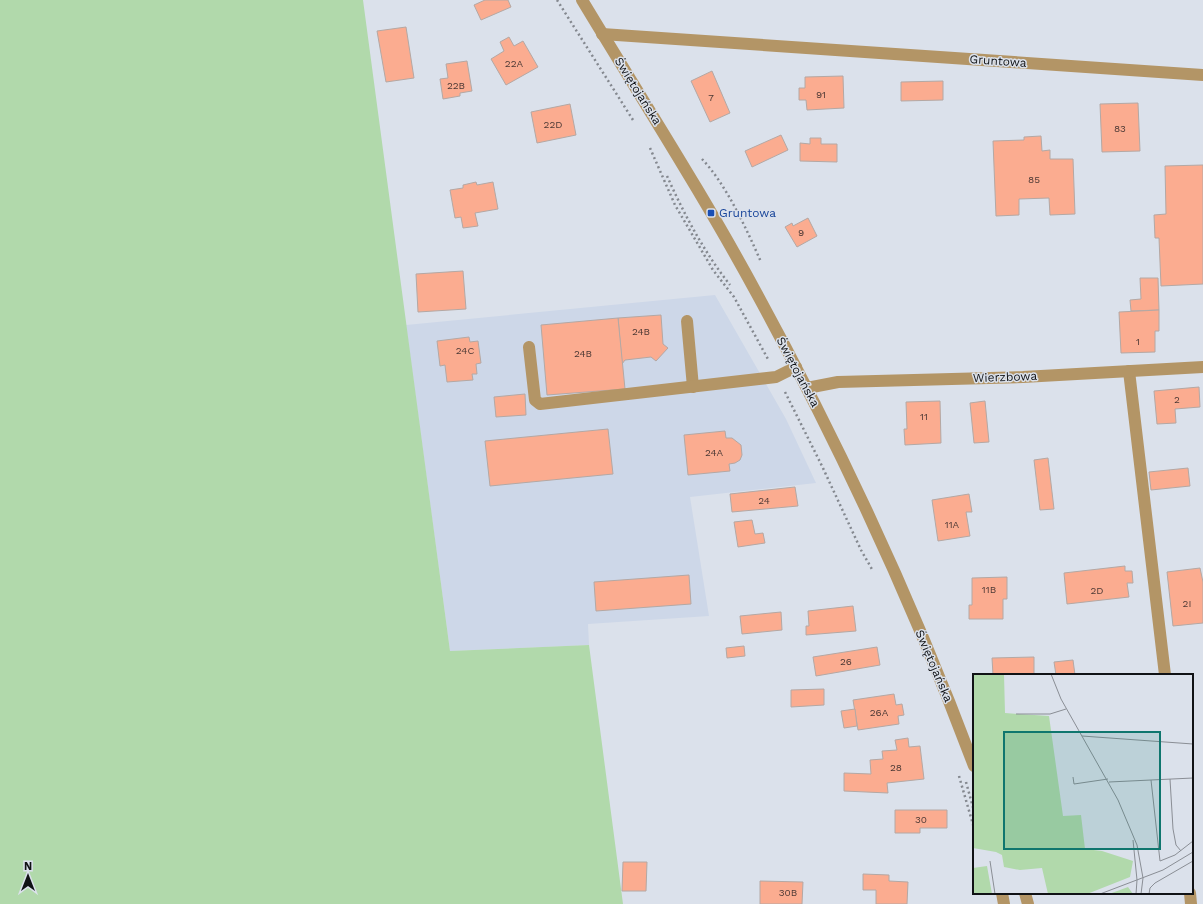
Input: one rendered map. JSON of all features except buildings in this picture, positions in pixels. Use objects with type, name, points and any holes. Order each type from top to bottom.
[{"type":"street","name":"Świętojańska","points":[[582,0],[711,213],[757,294],[843,458],[941,683],[973,763]]},
{"type":"street","name":"Gruntowa","points":[[602,34],[1203,76]]},
{"type":"street","points":[[687,321],[693,387]]},
{"type":"street","points":[[529,348],[535,400],[540,404],[778,376],[796,368]]},
{"type":"street","name":"Wierzbowa","points":[[807,388],[838,382],[1023,377],[1203,367]]},
{"type":"street","points":[[1129,371],[1164,674]]},
{"type":"street","points":[[1002,894],[1004,904]]},
{"type":"street","points":[[1025,894],[1028,904]]},
{"type":"street","points":[[1190,894],[1192,904]]},
{"type":"path","points":[[557,0],[636,125]]},
{"type":"path","points":[[571,13],[635,117]]},
{"type":"path","points":[[652,143],[679,203],[717,268],[738,295],[822,466],[861,550],[874,573]]},
{"type":"path","points":[[648,144],[675,205],[713,270],[734,297],[826,464]]},
{"type":"path","points":[[866,549],[878,571]]},
{"type":"path","points":[[962,772],[973,808]]},
{"type":"path","points":[[958,773],[973,825]]},
{"type":"shaded area","points":[[715,295],[786,419],[816,483],[690,497],[709,616],[588,624],[589,645],[450,651],[406,325]]},
{"type":"green space","points":[[0,0],[363,0],[450,651],[589,645],[623,904],[0,904]]},
{"type":"place","name":"Gruntowa","points":[[711,213]]}]
